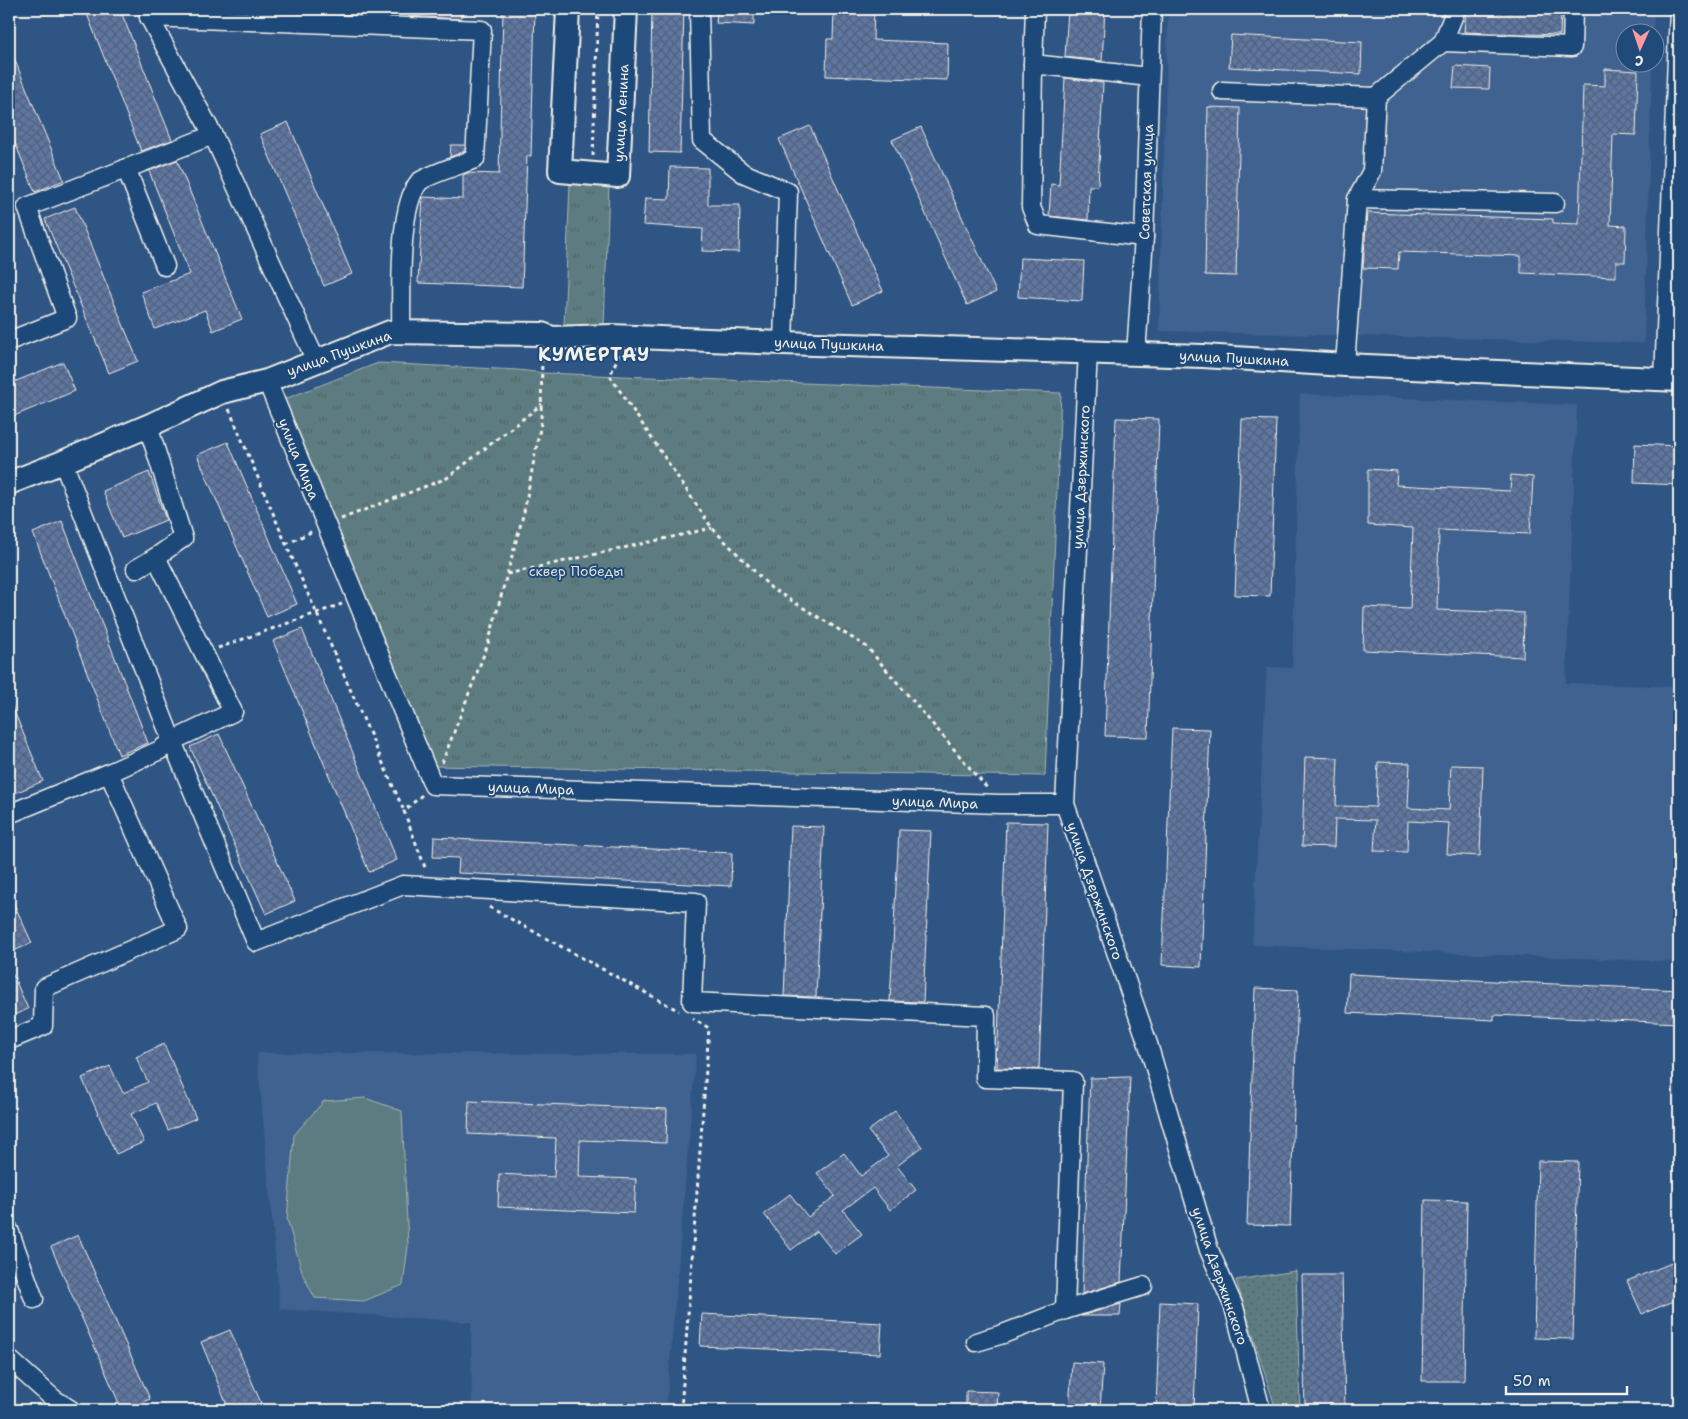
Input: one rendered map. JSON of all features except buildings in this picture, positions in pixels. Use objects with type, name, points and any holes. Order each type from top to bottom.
[{"type":"main road","name":"улица Ленина","points":[[568,9],[560,172],[618,176],[626,9]]},
{"type":"main road","name":"улица Пушкина","points":[[9,483],[148,426],[222,392],[267,381],[390,332],[542,334],[552,338],[611,336],[625,338],[1203,356],[1344,365],[1672,380]]},
{"type":"street","points":[[699,9],[702,140],[743,174],[788,192],[783,343]]},
{"type":"street","points":[[1034,9],[1031,207],[1038,225],[1144,237]]},
{"type":"street","name":"Советская улица","points":[[1136,354],[1144,237],[1152,9]]},
{"type":"street","points":[[1222,91],[1376,97],[1443,42],[1456,9]]},
{"type":"street","points":[[1443,42],[1572,47],[1573,9]]},
{"type":"street","points":[[1672,380],[1679,9]]},
{"type":"street","points":[[316,361],[213,135],[149,17],[482,30],[476,159],[420,181],[410,198],[404,220],[401,332]]},
{"type":"street","points":[[1032,64],[1149,77]]},
{"type":"street","points":[[1344,365],[1357,199],[1372,171],[1376,97]]},
{"type":"street","points":[[9,341],[67,318],[27,207],[213,135]]},
{"type":"street","points":[[126,168],[166,266]]},
{"type":"street","points":[[1357,199],[1555,203]]},
{"type":"street","name":"улица Дзержинского","points":[[1088,352],[1065,804],[1148,1044],[1209,1250],[1234,1307],[1261,1410]]},
{"type":"street","name":"улица Мира","points":[[267,381],[433,785],[1000,804],[1065,804]]},
{"type":"street","points":[[136,569],[183,538],[148,426]]},
{"type":"street","points":[[63,462],[172,741],[256,942],[404,885],[696,902],[692,1002],[986,1016],[985,1078],[1073,1081],[1065,1310]]},
{"type":"street","points":[[9,814],[160,750],[172,741],[233,712],[156,557]]},
{"type":"street","points":[[9,1040],[43,1026],[44,988],[178,929],[109,773]]},
{"type":"street","points":[[9,1230],[34,1299]]},
{"type":"street","points":[[976,1342],[1003,1334],[1065,1310],[1143,1286]]},
{"type":"street","points":[[9,1359],[55,1400],[71,1410]]},
{"type":"path","points":[[593,160],[598,9]]},
{"type":"path","points":[[404,812],[433,785],[488,644],[524,512],[541,424],[542,334]]},
{"type":"path","points":[[625,338],[610,376],[712,528],[771,588],[867,647],[1000,804]]},
{"type":"path","points":[[222,392],[286,544],[404,812],[427,872]]},
{"type":"path","points":[[286,544],[326,525],[447,478],[542,404]]},
{"type":"path","points":[[507,574],[712,528]]},
{"type":"path","points":[[204,652],[356,599]]},
{"type":"path","points":[[487,905],[683,1014]]},
{"type":"path","points":[[681,1410],[709,1028],[692,1018]]},
{"type":"shaded area","points":[[1168,9],[1654,9],[1653,22],[1616,22],[1616,72],[1652,72],[1644,343],[1159,331]]},
{"type":"shaded area","points":[[1300,394],[1577,405],[1566,683],[1679,687],[1679,962],[1252,945],[1267,667],[1292,668]]},
{"type":"shaded area","points":[[257,1053],[696,1054],[666,1410],[472,1410],[471,1322],[280,1309]]},
{"type":"green space","points":[[570,184],[609,186],[604,327],[564,325]]},
{"type":"green space","name":"сквер Победы","points":[[378,363],[544,373],[1061,393],[1045,776],[428,766],[277,402]]},
{"type":"green space","points":[[365,1098],[402,1111],[408,1246],[403,1285],[364,1301],[315,1298],[303,1275],[287,1219],[294,1135],[324,1101]]},
{"type":"green space","points":[[1296,1271],[1300,1410],[1276,1410],[1236,1280]]},
{"type":"district","name":"КУМЕРТАУ","points":[[594,354]]}]
